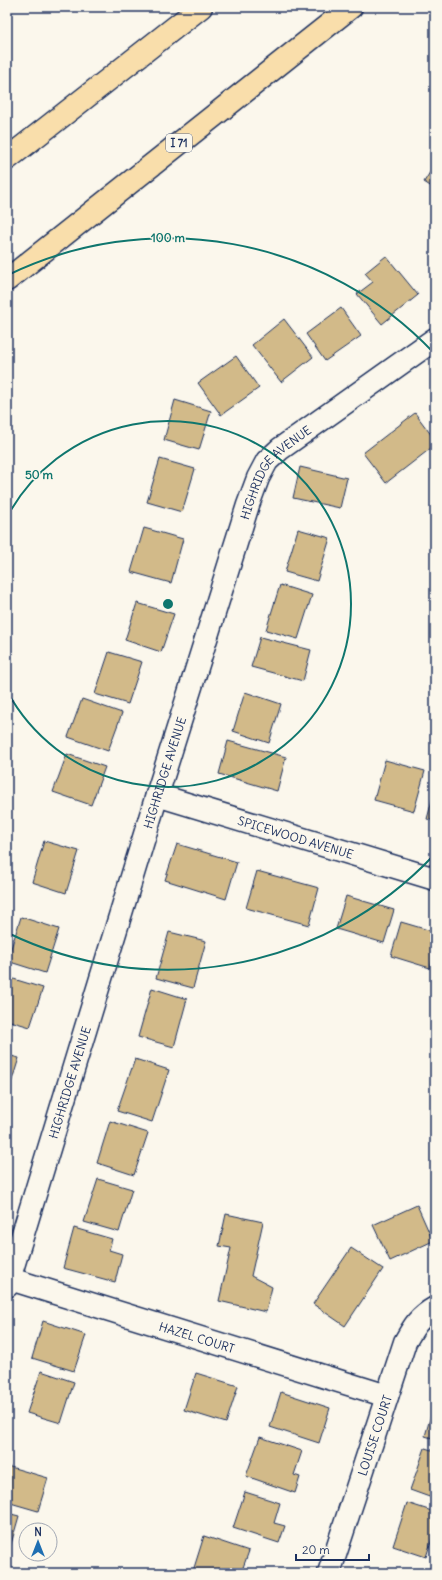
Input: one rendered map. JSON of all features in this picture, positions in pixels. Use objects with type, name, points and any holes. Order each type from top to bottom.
[{"type":"highway","points":[[7,159],[201,7]]},
{"type":"highway","name":"I 71","points":[[7,280],[351,7]]},
{"type":"street","name":"HIGHRIDGE AVENUE","points":[[8,1281],[157,796],[248,505],[258,478],[267,461],[280,449],[435,339]]},
{"type":"street","name":"SPICEWOOD AVENUE","points":[[157,796],[435,879]]},
{"type":"street","name":"HAZEL COURT","points":[[8,1281],[387,1396]]},
{"type":"street","name":"LOUISE COURT","points":[[329,1573],[406,1342],[415,1323],[427,1312],[435,1308]]},
{"type":"building","points":[[435,164],[435,189],[424,182]]},
{"type":"building","points":[[386,256],[418,295],[382,324],[357,294],[373,282],[365,273]]},
{"type":"building","points":[[341,308],[361,336],[325,361],[306,334]]},
{"type":"building","points":[[284,319],[313,357],[281,382],[252,345]]},
{"type":"building","points":[[236,356],[259,388],[221,415],[198,383]]},
{"type":"building","points":[[175,400],[211,411],[199,450],[164,440]]},
{"type":"building","points":[[415,413],[435,440],[435,445],[386,483],[363,453]]},
{"type":"building","points":[[160,459],[195,469],[182,512],[147,502]]},
{"type":"building","points":[[300,467],[347,478],[340,508],[293,498]]},
{"type":"building","points":[[144,528],[183,539],[171,583],[131,572]]},
{"type":"building","points":[[298,529],[330,538],[317,581],[285,572]]},
{"type":"building","points":[[280,585],[312,595],[298,639],[266,630]]},
{"type":"building","points":[[137,603],[174,614],[161,652],[125,640]]},
{"type":"building","points":[[260,637],[311,650],[303,681],[251,667]]},
{"type":"building","points":[[109,652],[142,662],[128,704],[95,694]]},
{"type":"building","points":[[245,692],[281,704],[269,743],[233,731]]},
{"type":"building","points":[[82,699],[122,713],[108,751],[68,737]]},
{"type":"building","points":[[228,741],[286,757],[277,791],[219,774]]},
{"type":"building","points":[[67,754],[105,767],[91,805],[53,792]]},
{"type":"building","points":[[385,760],[425,771],[414,811],[374,800]]},
{"type":"building","points":[[435,789],[435,821],[427,819]]},
{"type":"building","points":[[44,841],[79,851],[66,893],[32,882]]},
{"type":"building","points":[[177,844],[237,862],[226,899],[165,880]]},
{"type":"building","points":[[257,871],[319,888],[309,925],[246,908]]},
{"type":"building","points":[[346,896],[394,910],[384,943],[336,929]]},
{"type":"building","points":[[21,917],[59,929],[45,973],[7,961]]},
{"type":"building","points":[[401,922],[435,932],[435,952],[430,968],[391,956]]},
{"type":"building","points":[[169,932],[206,941],[193,988],[156,978]]},
{"type":"building","points":[[7,977],[43,988],[30,1027],[7,1020]]},
{"type":"building","points":[[152,988],[187,999],[174,1047],[138,1037]]},
{"type":"building","points":[[7,1055],[19,1058],[7,1096]]},
{"type":"building","points":[[135,1059],[169,1070],[152,1122],[117,1111]]},
{"type":"building","points":[[110,1121],[148,1133],[134,1175],[97,1163]]},
{"type":"building","points":[[98,1179],[132,1189],[119,1232],[84,1222]]},
{"type":"building","points":[[417,1205],[433,1241],[390,1261],[373,1225]]},
{"type":"building","points":[[226,1214],[263,1222],[251,1276],[272,1287],[266,1312],[219,1301],[231,1248],[219,1246]]},
{"type":"building","points":[[74,1228],[112,1239],[109,1250],[122,1254],[115,1282],[63,1268]]},
{"type":"building","points":[[351,1248],[383,1269],[345,1326],[313,1304]]},
{"type":"building","points":[[43,1321],[86,1335],[74,1371],[32,1358]]},
{"type":"building","points":[[41,1371],[74,1382],[61,1423],[27,1413]]},
{"type":"building","points":[[196,1373],[238,1386],[226,1423],[184,1410]]},
{"type":"building","points":[[281,1392],[330,1408],[319,1443],[270,1427]]},
{"type":"building","points":[[435,1401],[435,1439],[425,1436]]},
{"type":"building","points":[[260,1437],[302,1451],[294,1475],[300,1477],[295,1493],[246,1476]]},
{"type":"building","points":[[425,1448],[435,1451],[435,1499],[410,1490]]},
{"type":"building","points":[[7,1466],[48,1478],[38,1511],[7,1502]]},
{"type":"building","points":[[245,1492],[280,1503],[274,1523],[285,1526],[279,1543],[233,1528]]},
{"type":"building","points":[[407,1503],[435,1512],[435,1530],[426,1557],[393,1546]]},
{"type":"building","points":[[7,1513],[19,1516],[7,1558]]},
{"type":"building","points":[[204,1536],[249,1551],[241,1573],[199,1573],[193,1571]]}]
